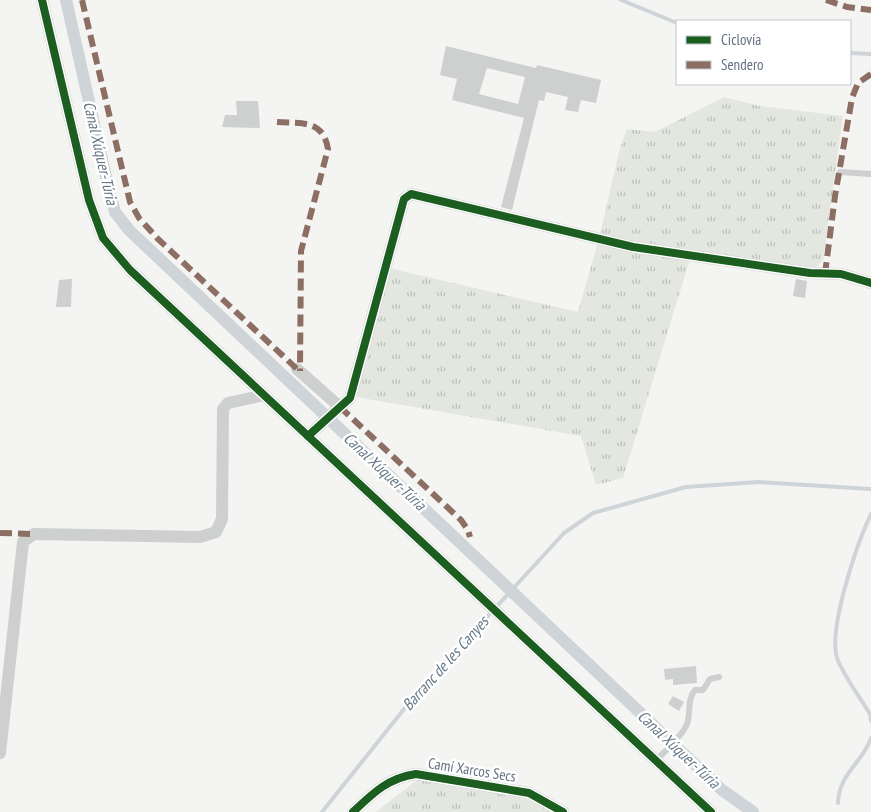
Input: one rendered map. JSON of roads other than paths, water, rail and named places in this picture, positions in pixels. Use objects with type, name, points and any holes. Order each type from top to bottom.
[{"type":"street","points":[[42,0],[89,200],[102,238],[130,270],[503,617],[661,755],[711,812]]},
{"type":"street","points":[[308,436],[350,398],[404,199],[411,194],[633,247],[810,273],[841,274],[871,283]]},
{"type":"street","points":[[297,368],[338,408]]},
{"type":"street","points":[[0,753],[23,542],[34,534],[200,537],[216,532],[222,519],[223,409],[228,403],[264,394]]},
{"type":"street","name":"Camí Xarcos Secs","points":[[353,812],[378,788],[400,776],[416,774],[529,793],[563,812]]},
{"type":"lane","points":[[840,172],[871,174]]},
{"type":"lane","points":[[661,755],[687,724],[690,695],[695,690],[702,690],[710,679],[719,677]]},
{"type":"waterway","name":"Canal Xúquer-Túria","points":[[66,0],[115,212],[129,230],[722,790],[753,812]]},
{"type":"waterway","points":[[621,0],[676,23]]},
{"type":"waterway","points":[[851,53],[871,54]]},
{"type":"waterway","name":"Barranc de les Canyes","points":[[322,812],[412,699],[564,533],[593,513],[686,487],[758,482],[871,489]]},
{"type":"waterway","points":[[871,514],[845,586],[835,645],[839,664],[870,714],[871,721]]},
{"type":"waterway","points":[[838,803],[842,784],[871,738]]}]
